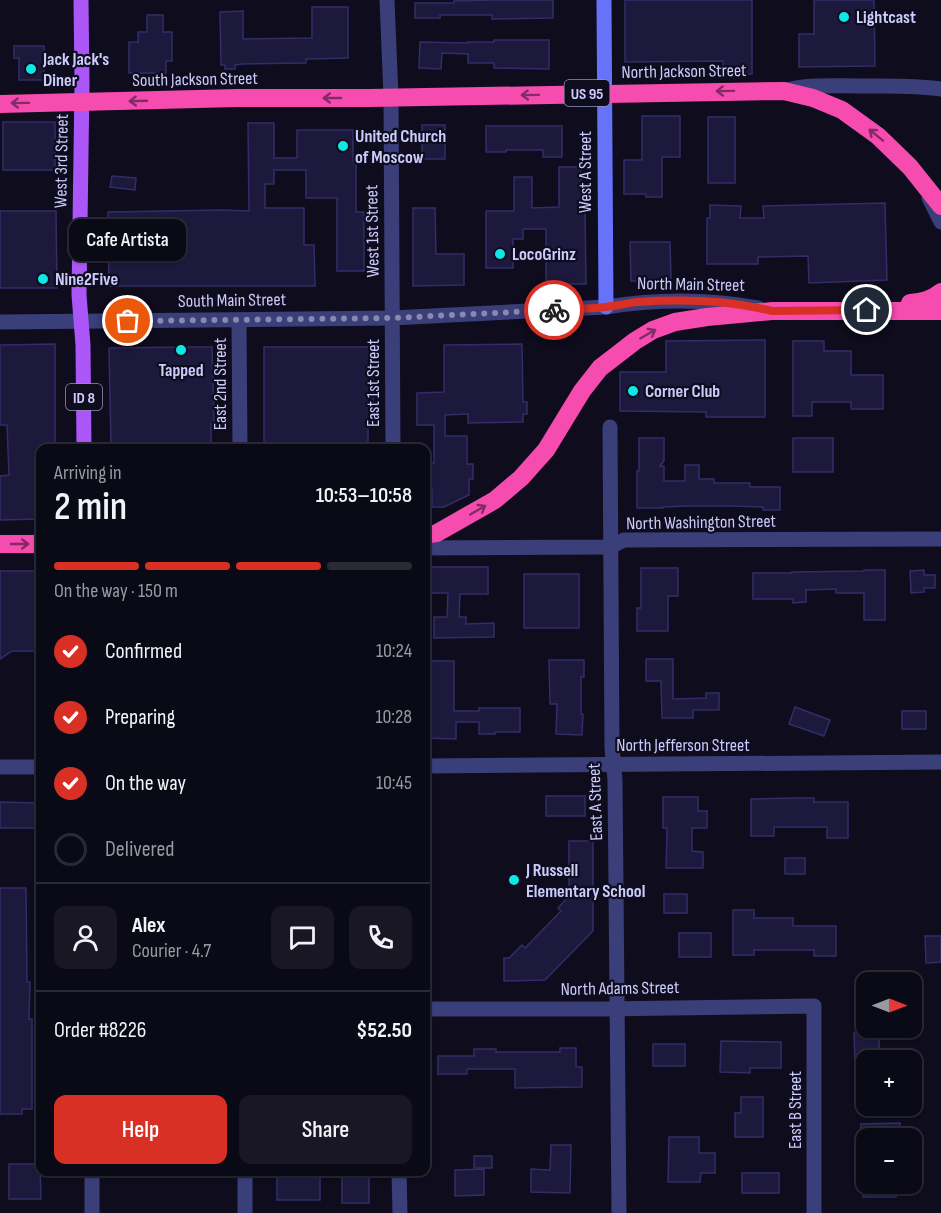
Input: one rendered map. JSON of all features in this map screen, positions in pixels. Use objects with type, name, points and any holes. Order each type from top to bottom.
[{"type":"highway","name":"North Jackson Street","points":[[391,97],[784,91]]},
{"type":"highway","name":"US 95","points":[[784,91],[813,98],[842,110],[878,136],[910,167],[941,206]]},
{"type":"highway","name":"South Jackson Street","points":[[0,104],[391,97]]},
{"type":"highway","points":[[867,310],[888,303],[924,302],[941,292]]},
{"type":"highway","name":"North Main Street","points":[[430,534],[437,533],[495,500],[521,478],[546,450],[582,391],[600,368],[653,330],[675,322],[772,311],[941,311]]},
{"type":"highway","points":[[0,544],[36,544]]},
{"type":"main road","name":"West 3rd Street","points":[[81,0],[79,262],[81,321]]},
{"type":"main road","name":"ID 8","points":[[81,321],[84,444]]},
{"type":"street","name":"West 1st Street","points":[[387,0],[391,97],[392,318]]},
{"type":"street","name":"West A Street","points":[[604,0],[606,307]]},
{"type":"street","name":"North Jackson Street","points":[[784,91],[798,87],[820,86],[921,86],[941,89]]},
{"type":"street","points":[[917,177],[941,222]]},
{"type":"street","name":"North Main Street","points":[[392,318],[606,307],[652,301],[728,303],[772,311]]},
{"type":"street","name":"South Main Street","points":[[0,322],[392,318]]},
{"type":"street","name":"East 1st Street","points":[[392,318],[393,444]]},
{"type":"street","name":"East 2nd Street","points":[[239,320],[240,444]]},
{"type":"street","name":"East A Street","points":[[609,427],[619,1213]]},
{"type":"street","name":"North Washington Street","points":[[430,548],[610,547],[624,540],[941,539]]},
{"type":"street","name":"North Jefferson Street","points":[[430,766],[941,762]]},
{"type":"street","points":[[0,767],[36,767]]},
{"type":"street","name":"North Adams Street","points":[[430,1009],[814,1006]]},
{"type":"street","name":"East B Street","points":[[814,1006],[814,1213]]},
{"type":"street","points":[[92,1176],[92,1213]]},
{"type":"street","points":[[244,1176],[245,1213]]},
{"type":"street","points":[[399,1176],[400,1213]]},
{"type":"building","points":[[553,0],[553,18],[492,19],[492,15],[440,15],[440,18],[415,18],[415,3]]},
{"type":"building","points":[[625,0],[752,0],[752,74],[723,74],[723,61],[625,62]]},
{"type":"building","name":"Lightcast","points":[[814,0],[874,0],[875,66],[799,67],[799,34],[814,34]]},
{"type":"building","points":[[312,7],[348,7],[348,58],[306,59],[306,63],[242,64],[235,65],[235,69],[225,69],[225,65],[221,65],[220,12],[243,11],[243,39],[312,38]]},
{"type":"building","points":[[147,15],[163,15],[163,32],[172,32],[172,61],[166,61],[166,73],[129,73],[129,42],[138,42],[138,32],[147,32]]},
{"type":"building","points":[[494,40],[549,40],[549,69],[494,68],[494,63],[468,63],[468,54],[442,53],[441,69],[419,68],[420,42],[468,43],[494,42]]},
{"type":"building","name":"Jack Jack's Diner","points":[[14,46],[44,46],[44,80],[19,80],[19,58],[14,58]]},
{"type":"building","points":[[642,116],[680,116],[680,157],[662,157],[662,197],[624,194],[624,160],[642,160]]},
{"type":"building","points":[[708,117],[735,117],[735,183],[708,183]]},
{"type":"building","points":[[3,122],[55,122],[55,170],[3,170]]},
{"type":"building","points":[[248,123],[274,123],[274,158],[297,158],[297,130],[353,130],[353,161],[356,161],[356,212],[364,212],[364,271],[337,271],[337,198],[306,198],[306,170],[274,170],[274,184],[265,184],[265,208],[304,208],[304,245],[314,245],[315,286],[109,286],[108,212],[249,211]]},
{"type":"building","points":[[422,125],[445,125],[445,159],[422,159]]},
{"type":"building","points":[[486,126],[562,126],[562,157],[543,157],[543,150],[486,152]]},
{"type":"building","points":[[559,167],[581,167],[581,207],[585,207],[586,284],[546,284],[546,229],[523,229],[523,239],[513,239],[513,268],[486,268],[486,211],[514,211],[514,177],[532,177],[532,208],[559,207]]},
{"type":"building","points":[[112,176],[136,178],[135,190],[110,187]]},
{"type":"building","points":[[885,203],[887,280],[809,283],[808,256],[758,257],[758,264],[707,264],[707,218],[710,218],[710,205],[741,206],[740,218],[764,218],[763,206]]},
{"type":"building","points":[[413,208],[435,208],[436,254],[464,254],[464,285],[413,286]]},
{"type":"building","points":[[0,211],[56,211],[57,288],[0,288]]},
{"type":"building","points":[[630,242],[670,242],[671,280],[631,281]]},
{"type":"building","points":[[765,340],[765,417],[706,417],[706,412],[620,411],[620,372],[666,372],[666,341]]},
{"type":"building","points":[[793,341],[824,341],[824,351],[851,351],[851,375],[883,375],[883,409],[851,409],[851,402],[812,402],[812,416],[793,416]]},
{"type":"building","points":[[55,344],[55,444],[36,444],[36,519],[0,520],[0,476],[9,475],[7,425],[0,425],[0,345]]},
{"type":"building","points":[[522,344],[523,402],[527,402],[527,414],[523,414],[523,422],[468,423],[468,414],[445,415],[445,436],[467,436],[467,464],[473,464],[473,479],[469,479],[469,495],[444,507],[432,507],[430,463],[434,463],[434,425],[417,425],[417,393],[444,392],[444,345]]},
{"type":"building","points":[[212,347],[214,424],[211,424],[211,444],[111,444],[109,348]]},
{"type":"building","points":[[264,347],[373,347],[373,423],[368,423],[368,444],[264,444]]},
{"type":"building","points":[[639,438],[664,438],[664,461],[660,466],[664,466],[664,481],[685,481],[685,465],[699,465],[699,479],[714,479],[714,483],[750,483],[750,487],[780,487],[780,510],[729,506],[637,508]]},
{"type":"building","points":[[793,438],[833,438],[833,472],[793,472]]},
{"type":"building","points":[[430,567],[488,567],[488,594],[460,594],[459,617],[466,617],[466,624],[494,623],[494,637],[434,638],[434,617],[447,617],[448,593],[430,593]]},
{"type":"building","points":[[641,568],[678,568],[678,596],[668,596],[668,631],[637,631],[637,608],[641,608]]},
{"type":"building","points":[[885,570],[885,620],[864,620],[864,593],[836,593],[836,589],[806,590],[806,602],[793,603],[793,599],[753,599],[753,573]]},
{"type":"building","points":[[924,570],[924,575],[935,575],[935,588],[924,588],[924,592],[911,593],[910,571]]},
{"type":"building","points":[[0,571],[36,571],[36,651],[12,651],[0,659]]},
{"type":"building","points":[[524,574],[579,574],[579,628],[524,628]]},
{"type":"building","points":[[646,659],[673,659],[673,699],[706,698],[706,693],[719,693],[719,710],[693,710],[693,718],[662,718],[661,681],[646,681]]},
{"type":"building","points":[[549,660],[584,660],[584,677],[581,677],[582,735],[556,734],[557,704],[550,704]]},
{"type":"building","points":[[430,661],[454,661],[454,711],[479,711],[479,708],[520,708],[520,732],[479,734],[479,722],[456,722],[456,739],[430,738]]},
{"type":"building","points":[[795,707],[830,720],[824,736],[789,724]]},
{"type":"building","points":[[902,711],[926,711],[926,729],[902,729]]},
{"type":"building","points":[[546,796],[585,796],[585,816],[546,816]]},
{"type":"building","points":[[663,797],[698,797],[698,811],[707,811],[707,828],[692,828],[692,851],[703,852],[703,868],[666,868],[667,828],[663,828]]},
{"type":"building","points":[[814,798],[814,802],[848,802],[848,838],[827,838],[827,827],[774,827],[774,836],[751,836],[751,799]]},
{"type":"building","points":[[0,802],[36,803],[36,828],[0,828]]},
{"type":"building","points":[[569,841],[593,841],[593,931],[545,980],[504,981],[504,958],[509,958],[522,945],[525,948],[561,911],[558,908],[569,896]]},
{"type":"building","points":[[785,858],[805,858],[805,874],[785,874]]},
{"type":"building","points":[[0,888],[26,888],[27,982],[30,982],[29,1019],[32,1019],[32,1109],[22,1109],[22,1114],[0,1114]]},
{"type":"building","points":[[664,894],[687,894],[687,913],[664,913]]},
{"type":"building","points":[[733,910],[754,910],[754,918],[793,918],[793,926],[836,926],[836,956],[814,956],[814,950],[754,950],[754,955],[733,955]]},
{"type":"building","points":[[679,933],[711,933],[711,957],[679,957]]},
{"type":"building","points":[[925,936],[941,936],[941,962],[926,963]]},
{"type":"building","points":[[854,1033],[856,1033],[856,1038],[879,1038],[879,1050],[856,1050],[855,1064]]},
{"type":"building","points":[[721,1041],[781,1042],[781,1068],[750,1068],[750,1073],[720,1072]]},
{"type":"building","points":[[653,1044],[685,1044],[685,1066],[653,1066]]},
{"type":"building","points":[[560,1048],[576,1048],[576,1067],[582,1067],[582,1087],[515,1088],[515,1069],[467,1069],[467,1074],[438,1074],[438,1056],[474,1056],[474,1049],[496,1049],[496,1052],[560,1052]]},
{"type":"building","points":[[741,1097],[763,1097],[763,1137],[735,1137],[735,1113],[741,1113]]},
{"type":"building","points":[[900,1123],[900,1128],[861,1128],[861,1124]]},
{"type":"building","points":[[669,1137],[699,1137],[699,1153],[715,1153],[715,1173],[701,1173],[700,1182],[668,1182]]},
{"type":"building","points":[[551,1145],[571,1145],[570,1193],[531,1192],[531,1169],[550,1170]]},
{"type":"building","points":[[474,1156],[492,1156],[492,1168],[474,1168]]},
{"type":"building","points":[[9,1164],[36,1164],[36,1176],[40,1176],[41,1199],[9,1199]]},
{"type":"building","points":[[484,1169],[484,1195],[455,1196],[455,1170]]},
{"type":"building","points":[[742,1173],[779,1173],[779,1193],[742,1193]]},
{"type":"building","points":[[277,1176],[320,1176],[320,1200],[277,1200]]},
{"type":"building","points":[[342,1176],[369,1176],[369,1203],[342,1203]]},
{"type":"building","points":[[863,1194],[896,1194],[896,1197],[863,1197]]},
{"type":"way so far","points":[[128,321],[392,318],[554,310]]},
{"type":"place","name":"Lightcast","points":[[844,17]]},
{"type":"place","name":"Jack Jack's Diner","points":[[31,69]]},
{"type":"place","name":"United Church of Moscow","points":[[343,146]]},
{"type":"place","name":"LocoGrinz","points":[[500,254]]},
{"type":"place","name":"Nine2Five","points":[[43,279]]},
{"type":"place","name":"Cafe Artista","points":[[128,321]]},
{"type":"place","name":"Tapped","points":[[181,350]]},
{"type":"place","name":"Corner Club","points":[[633,391]]},
{"type":"place","name":"J Russell Elementary School","points":[[514,880]]},
{"type":"route","points":[[554,310],[652,301],[728,303],[772,311],[867,310]]}]
